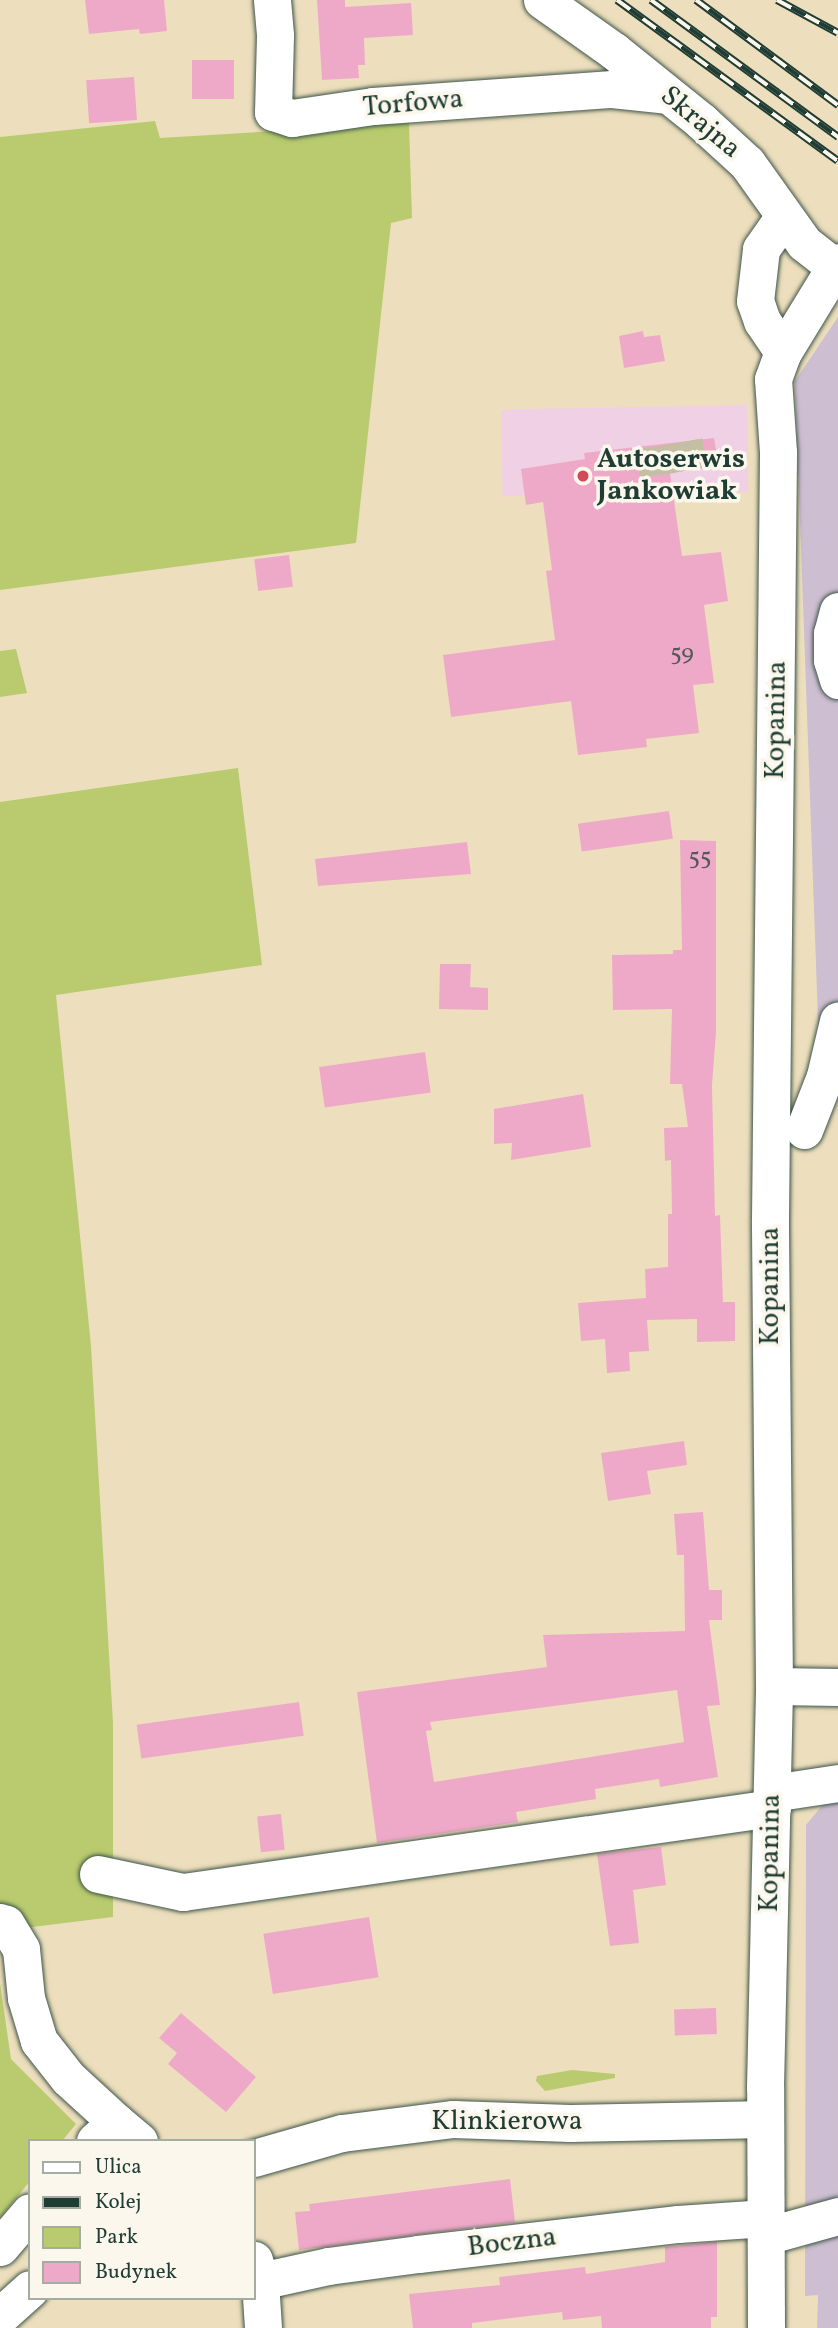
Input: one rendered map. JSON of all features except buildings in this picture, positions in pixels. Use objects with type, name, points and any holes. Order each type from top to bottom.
[{"type":"street","name":"Torfowa","points":[[272,0],[275,36],[273,112],[292,118],[373,106],[612,89],[667,95]]},
{"type":"street","name":"Skrajna","points":[[542,0],[614,51],[701,121],[747,163],[804,243],[836,265]]},
{"type":"street","points":[[783,217],[761,249],[755,301],[762,321],[783,352]]},
{"type":"street","name":"Kopanina","points":[[766,2328],[765,2119],[774,1686],[770,1219],[805,1129],[778,626],[778,452],[773,379],[783,352],[836,265]]},
{"type":"street","points":[[838,611],[832,633],[832,660],[838,680]]},
{"type":"street","points":[[805,1129],[825,1076],[838,1021]]},
{"type":"street","points":[[774,1686],[838,1687]]},
{"type":"street","points":[[98,1874],[183,1892],[772,1800],[838,1783]]},
{"type":"street","points":[[0,1922],[5,1924],[21,1949],[26,1998],[39,2041],[116,2134]]},
{"type":"street","name":"Klinkierowa","points":[[256,2157],[342,2133],[453,2119],[570,2123],[765,2119]]},
{"type":"street","points":[[0,2247],[28,2214]]},
{"type":"street","name":"Boczna","points":[[257,2270],[328,2266],[418,2253],[678,2224],[766,2227],[838,2216]]},
{"type":"street","points":[[257,2270],[263,2328]]},
{"type":"street","points":[[0,2316],[28,2291]]},
{"type":"shaded area","points":[[838,317],[838,1101],[821,1103],[795,381]]},
{"type":"shaded area","points":[[747,405],[749,492],[503,496],[501,409]]},
{"type":"shaded area","points":[[838,1801],[838,2328],[817,2328],[818,2295],[805,2296],[806,1825],[825,1802]]},
{"type":"green space","points":[[155,121],[160,138],[409,123],[412,218],[391,223],[356,543],[0,590],[0,137]]},
{"type":"green space","points":[[16,649],[27,693],[0,697],[0,651]]},
{"type":"green space","points":[[238,768],[262,965],[56,995],[91,1346],[113,1723],[113,1917],[0,1931],[0,802]]},
{"type":"green space","points":[[0,1983],[11,2059],[76,2124],[64,2139],[28,2139],[28,2183],[0,2218]]},
{"type":"green space","points":[[572,2070],[615,2074],[615,2078],[545,2091],[536,2081],[537,2076]]},
{"type":"tunnel","points":[[684,441],[689,470]]},
{"type":"tunnel","points":[[654,446],[658,475]]},
{"type":"railway","points":[[617,0],[838,161]]},
{"type":"railway","points":[[651,0],[838,137]]},
{"type":"railway","points":[[696,0],[838,105]]},
{"type":"railway","points":[[777,0],[838,33]]},
{"type":"place","name":"Autoserwis Jankowiak","points":[[583,476]]}]
